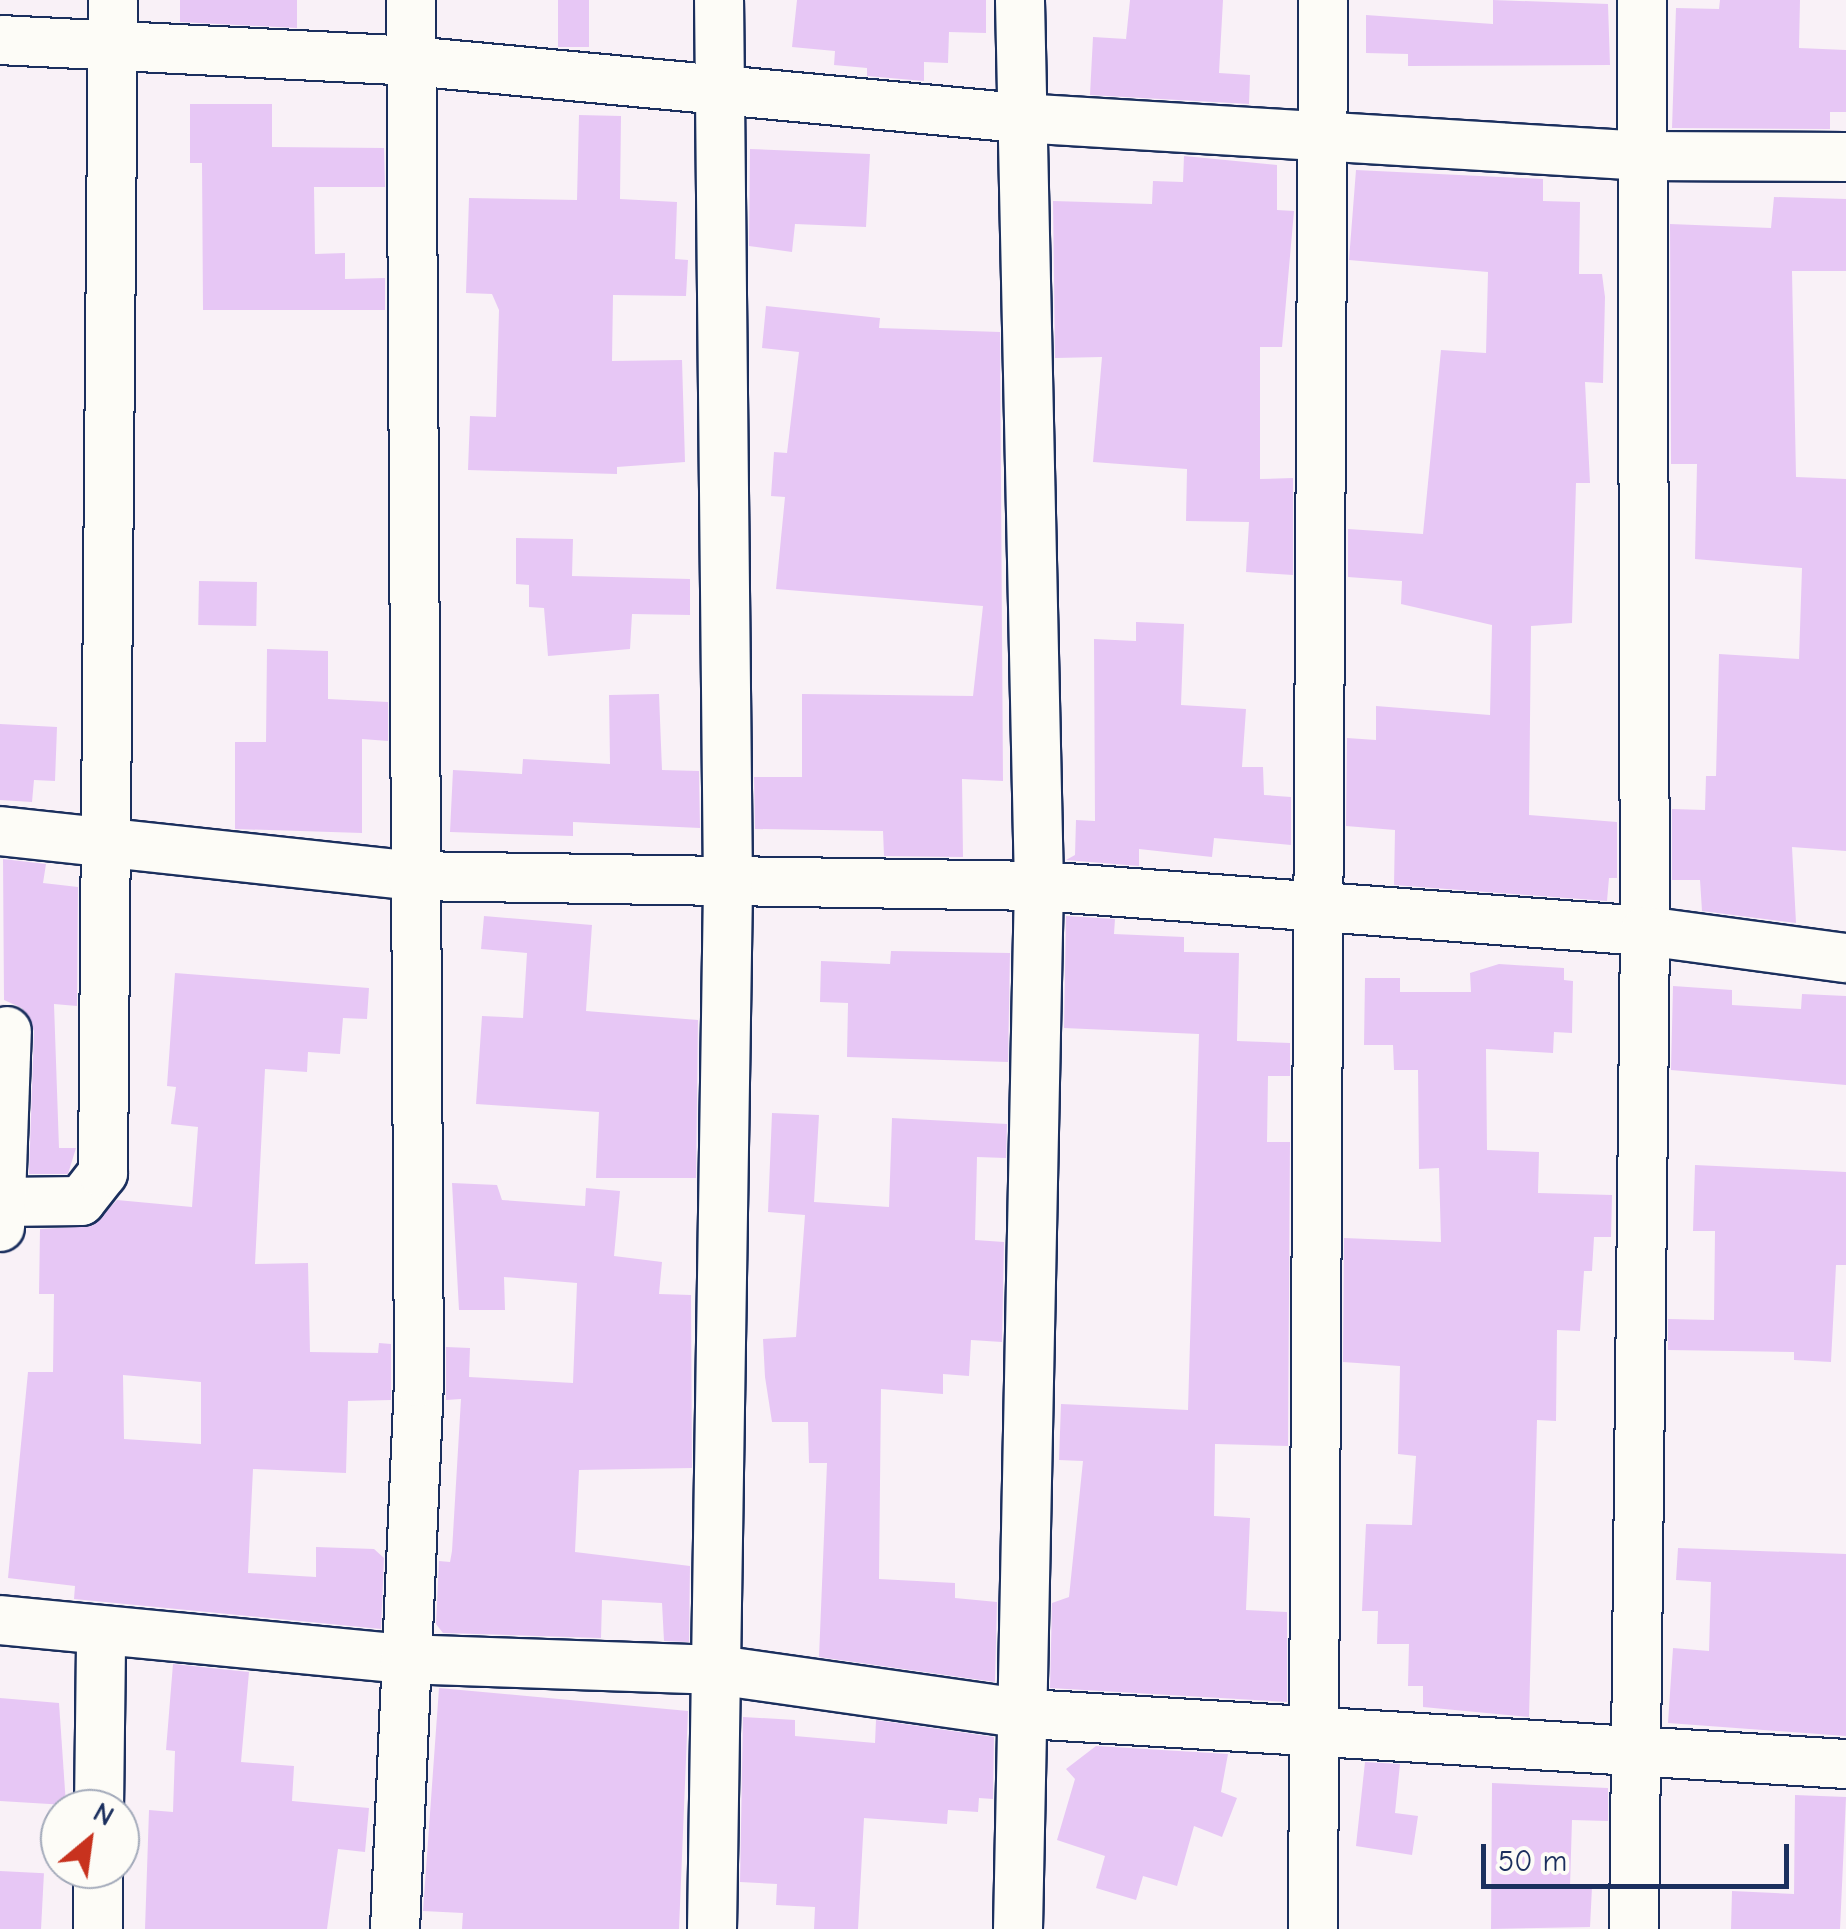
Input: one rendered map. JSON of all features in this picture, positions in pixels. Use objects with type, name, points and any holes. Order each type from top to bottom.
[{"type":"street","points":[[1,1202],[81,1201],[103,1173],[113,0]]},
{"type":"street","points":[[395,1929],[420,1382],[411,876],[411,0]]},
{"type":"street","points":[[712,1929],[728,886],[719,0]]},
{"type":"street","points":[[1018,1929],[1028,1714],[1039,886],[1037,491],[1020,118],[1020,0]]},
{"type":"street","points":[[1312,1929],[1324,908],[1324,0]]},
{"type":"street","points":[[1634,1929],[1640,1748],[1646,931],[1642,0]]},
{"type":"street","points":[[0,40],[115,49],[411,61],[718,93],[1020,118],[1645,156],[1846,157]]},
{"type":"street","points":[[0,831],[108,848],[411,876],[728,886],[1039,886],[1646,931],[1846,958]]},
{"type":"street","points":[[0,1226],[7,1031]]},
{"type":"street","points":[[0,1620],[101,1633],[405,1660],[718,1670],[1028,1714],[1316,1726],[1846,1764]]},
{"type":"street","points":[[99,1789],[101,1633]]},
{"type":"street","points":[[98,1889],[98,1929]]},
{"type":"building","points":[[180,0],[297,0],[297,28],[180,22]]},
{"type":"building","points":[[558,0],[589,0],[589,47],[558,47]]},
{"type":"building","points":[[797,0],[986,0],[986,33],[949,32],[948,63],[924,62],[924,81],[867,76],[867,68],[834,65],[835,51],[792,47]]},
{"type":"building","points":[[1130,0],[1223,0],[1219,73],[1250,75],[1249,104],[1090,95],[1093,37],[1126,39]]},
{"type":"building","points":[[1493,0],[1608,4],[1610,65],[1408,66],[1408,54],[1366,53],[1366,15],[1493,24]]},
{"type":"building","points":[[1720,0],[1800,0],[1799,48],[1846,50],[1846,112],[1830,112],[1830,129],[1672,128],[1676,8],[1719,9]]},
{"type":"building","points":[[190,104],[272,104],[272,147],[384,148],[385,187],[314,187],[315,254],[345,253],[345,279],[385,278],[385,310],[203,310],[202,163],[190,163]]},
{"type":"building","points":[[579,115],[621,116],[620,199],[677,202],[675,259],[688,260],[686,296],[613,295],[612,361],[682,360],[685,462],[617,467],[617,474],[468,470],[470,416],[496,417],[499,310],[492,294],[466,293],[469,198],[577,200]]},
{"type":"building","points":[[750,149],[870,154],[866,227],[795,224],[792,252],[749,246]]},
{"type":"building","points":[[1184,156],[1277,165],[1277,210],[1294,211],[1282,347],[1260,347],[1260,479],[1293,478],[1293,575],[1246,572],[1249,522],[1186,521],[1187,469],[1093,462],[1102,357],[1055,358],[1053,201],[1152,204],[1153,181],[1183,182]]},
{"type":"building","points":[[1356,170],[1543,179],[1543,201],[1580,202],[1579,274],[1602,274],[1605,297],[1603,383],[1585,382],[1590,483],[1576,483],[1572,623],[1531,626],[1529,815],[1617,822],[1617,878],[1609,878],[1607,901],[1394,885],[1395,830],[1346,826],[1347,738],[1376,740],[1376,706],[1490,715],[1492,625],[1401,604],[1402,581],[1348,577],[1348,529],[1423,534],[1441,350],[1486,353],[1488,272],[1349,260]]},
{"type":"building","points":[[1774,197],[1846,199],[1846,271],[1792,271],[1796,477],[1846,479],[1846,851],[1792,847],[1796,923],[1702,911],[1700,880],[1672,880],[1672,809],[1705,810],[1706,776],[1716,776],[1719,654],[1799,659],[1802,568],[1695,559],[1697,464],[1671,464],[1670,224],[1771,228]]},
{"type":"building","points":[[766,306],[880,318],[879,328],[1000,332],[1003,781],[962,779],[963,857],[884,856],[883,831],[755,829],[754,777],[802,777],[802,694],[973,696],[983,606],[776,589],[785,497],[771,496],[774,452],[787,453],[799,352],[762,348]]},
{"type":"building","points":[[516,538],[573,539],[572,576],[690,579],[690,615],[632,614],[630,649],[548,656],[544,608],[529,607],[529,585],[516,584]]},
{"type":"building","points":[[199,581],[257,582],[256,626],[198,625]]},
{"type":"building","points":[[1136,622],[1184,624],[1181,705],[1246,709],[1242,767],[1263,767],[1264,795],[1291,797],[1291,845],[1214,838],[1212,857],[1139,849],[1139,866],[1066,860],[1075,855],[1076,820],[1095,821],[1094,639],[1136,641]]},
{"type":"building","points":[[267,649],[328,651],[328,699],[388,702],[388,741],[362,739],[362,833],[235,829],[235,742],[266,742]]},
{"type":"building","points":[[659,694],[662,770],[699,771],[700,828],[573,822],[573,836],[450,832],[453,770],[522,774],[523,759],[610,764],[609,695]]},
{"type":"building","points":[[0,724],[57,727],[55,781],[34,780],[32,802],[0,800]]},
{"type":"building","points":[[3,859],[46,864],[43,883],[78,887],[77,1006],[54,1004],[59,1148],[76,1148],[68,1174],[29,1174],[34,1031],[22,1008],[4,1000]]},
{"type":"building","points":[[484,916],[592,925],[586,1011],[698,1020],[696,1178],[596,1178],[599,1112],[476,1104],[482,1016],[523,1018],[527,953],[481,949]]},
{"type":"building","points":[[1066,916],[1115,919],[1114,934],[1184,937],[1184,952],[1239,953],[1237,1041],[1290,1043],[1290,1076],[1268,1076],[1267,1142],[1290,1142],[1288,1446],[1215,1444],[1214,1516],[1250,1518],[1246,1610],[1287,1612],[1287,1702],[1050,1688],[1052,1603],[1069,1597],[1083,1461],[1059,1460],[1061,1404],[1188,1410],[1199,1034],[1064,1028]]},
{"type":"building","points":[[891,951],[1010,953],[1008,1062],[847,1057],[848,1003],[820,1002],[821,961],[890,964]]},
{"type":"building","points":[[1499,964],[1564,968],[1564,980],[1573,981],[1572,1033],[1554,1032],[1553,1053],[1486,1049],[1487,1150],[1539,1152],[1538,1193],[1612,1195],[1611,1237],[1594,1237],[1592,1271],[1584,1271],[1580,1331],[1557,1330],[1556,1421],[1537,1420],[1529,1717],[1423,1707],[1423,1686],[1408,1686],[1409,1644],[1377,1644],[1378,1611],[1362,1611],[1366,1524],[1412,1525],[1416,1456],[1398,1454],[1400,1366],[1343,1362],[1344,1238],[1441,1242],[1439,1168],[1419,1169],[1418,1070],[1394,1070],[1393,1045],[1364,1045],[1365,978],[1400,978],[1400,992],[1471,992],[1470,973]]},
{"type":"building","points":[[175,973],[369,988],[367,1019],[343,1018],[340,1054],[308,1052],[307,1072],[265,1069],[255,1264],[308,1263],[310,1352],[378,1353],[379,1343],[391,1344],[391,1400],[348,1401],[346,1473],[253,1469],[248,1573],[316,1577],[316,1547],[374,1549],[384,1558],[381,1629],[74,1599],[75,1586],[8,1578],[28,1372],[53,1372],[54,1294],[39,1294],[40,1229],[92,1226],[117,1200],[192,1207],[198,1127],[171,1124],[176,1087],[167,1086]],"holes":[[[123,1375],[201,1382],[201,1444],[124,1439]]]},
{"type":"building","points":[[1673,986],[1732,990],[1732,1005],[1801,1009],[1802,994],[1846,996],[1846,1085],[1671,1070]]},
{"type":"building","points":[[772,1113],[819,1115],[814,1202],[889,1207],[892,1118],[1007,1124],[1006,1158],[977,1157],[975,1240],[1004,1242],[1002,1342],[971,1340],[969,1376],[943,1374],[943,1394],[881,1389],[879,1579],[955,1583],[955,1598],[997,1602],[995,1682],[819,1657],[827,1463],[809,1463],[808,1422],[772,1422],[765,1377],[763,1339],[796,1337],[805,1215],[768,1212]]},
{"type":"building","points":[[1695,1165],[1846,1172],[1846,1265],[1836,1265],[1831,1362],[1794,1360],[1794,1352],[1668,1350],[1668,1319],[1714,1320],[1715,1231],[1693,1231]]},
{"type":"building","points":[[452,1183],[497,1185],[502,1200],[585,1206],[586,1188],[620,1191],[614,1256],[662,1262],[659,1294],[691,1295],[692,1468],[579,1470],[575,1552],[690,1566],[689,1642],[664,1641],[662,1603],[602,1600],[601,1638],[443,1633],[436,1624],[439,1561],[450,1562],[452,1551],[461,1399],[446,1400],[446,1347],[470,1348],[469,1377],[573,1383],[577,1283],[504,1277],[505,1310],[459,1310]]},
{"type":"building","points":[[1678,1548],[1846,1554],[1846,1736],[1668,1723],[1673,1648],[1709,1651],[1711,1582],[1676,1580]]},
{"type":"building","points":[[173,1664],[249,1672],[241,1762],[294,1766],[292,1801],[369,1808],[365,1852],[338,1849],[327,1929],[145,1929],[149,1810],[173,1812],[175,1751],[166,1750]]},
{"type":"building","points":[[439,1688],[688,1711],[679,1929],[462,1929],[463,1913],[423,1911]]},
{"type":"building","points":[[0,1698],[59,1703],[65,1789],[40,1789],[40,1803],[0,1801]]},
{"type":"building","points":[[743,1717],[795,1720],[795,1736],[875,1743],[876,1720],[994,1737],[993,1799],[979,1798],[978,1812],[948,1810],[947,1824],[864,1818],[858,1929],[814,1929],[815,1907],[776,1905],[777,1884],[740,1882]]},
{"type":"building","points":[[1096,1746],[1228,1754],[1221,1792],[1237,1798],[1222,1837],[1194,1826],[1177,1886],[1143,1876],[1136,1900],[1096,1888],[1105,1856],[1057,1840],[1075,1779],[1066,1769]]},
{"type":"building","points":[[1365,1762],[1400,1764],[1395,1813],[1418,1816],[1412,1855],[1356,1846]]},
{"type":"building","points":[[1492,1783],[1608,1788],[1608,1821],[1572,1820],[1570,1886],[1592,1887],[1590,1927],[1491,1929]]},
{"type":"building","points":[[1795,1795],[1846,1797],[1840,1929],[1731,1929],[1732,1891],[1794,1894]]},
{"type":"building","points":[[0,1871],[40,1873],[41,1929],[0,1929]]}]
